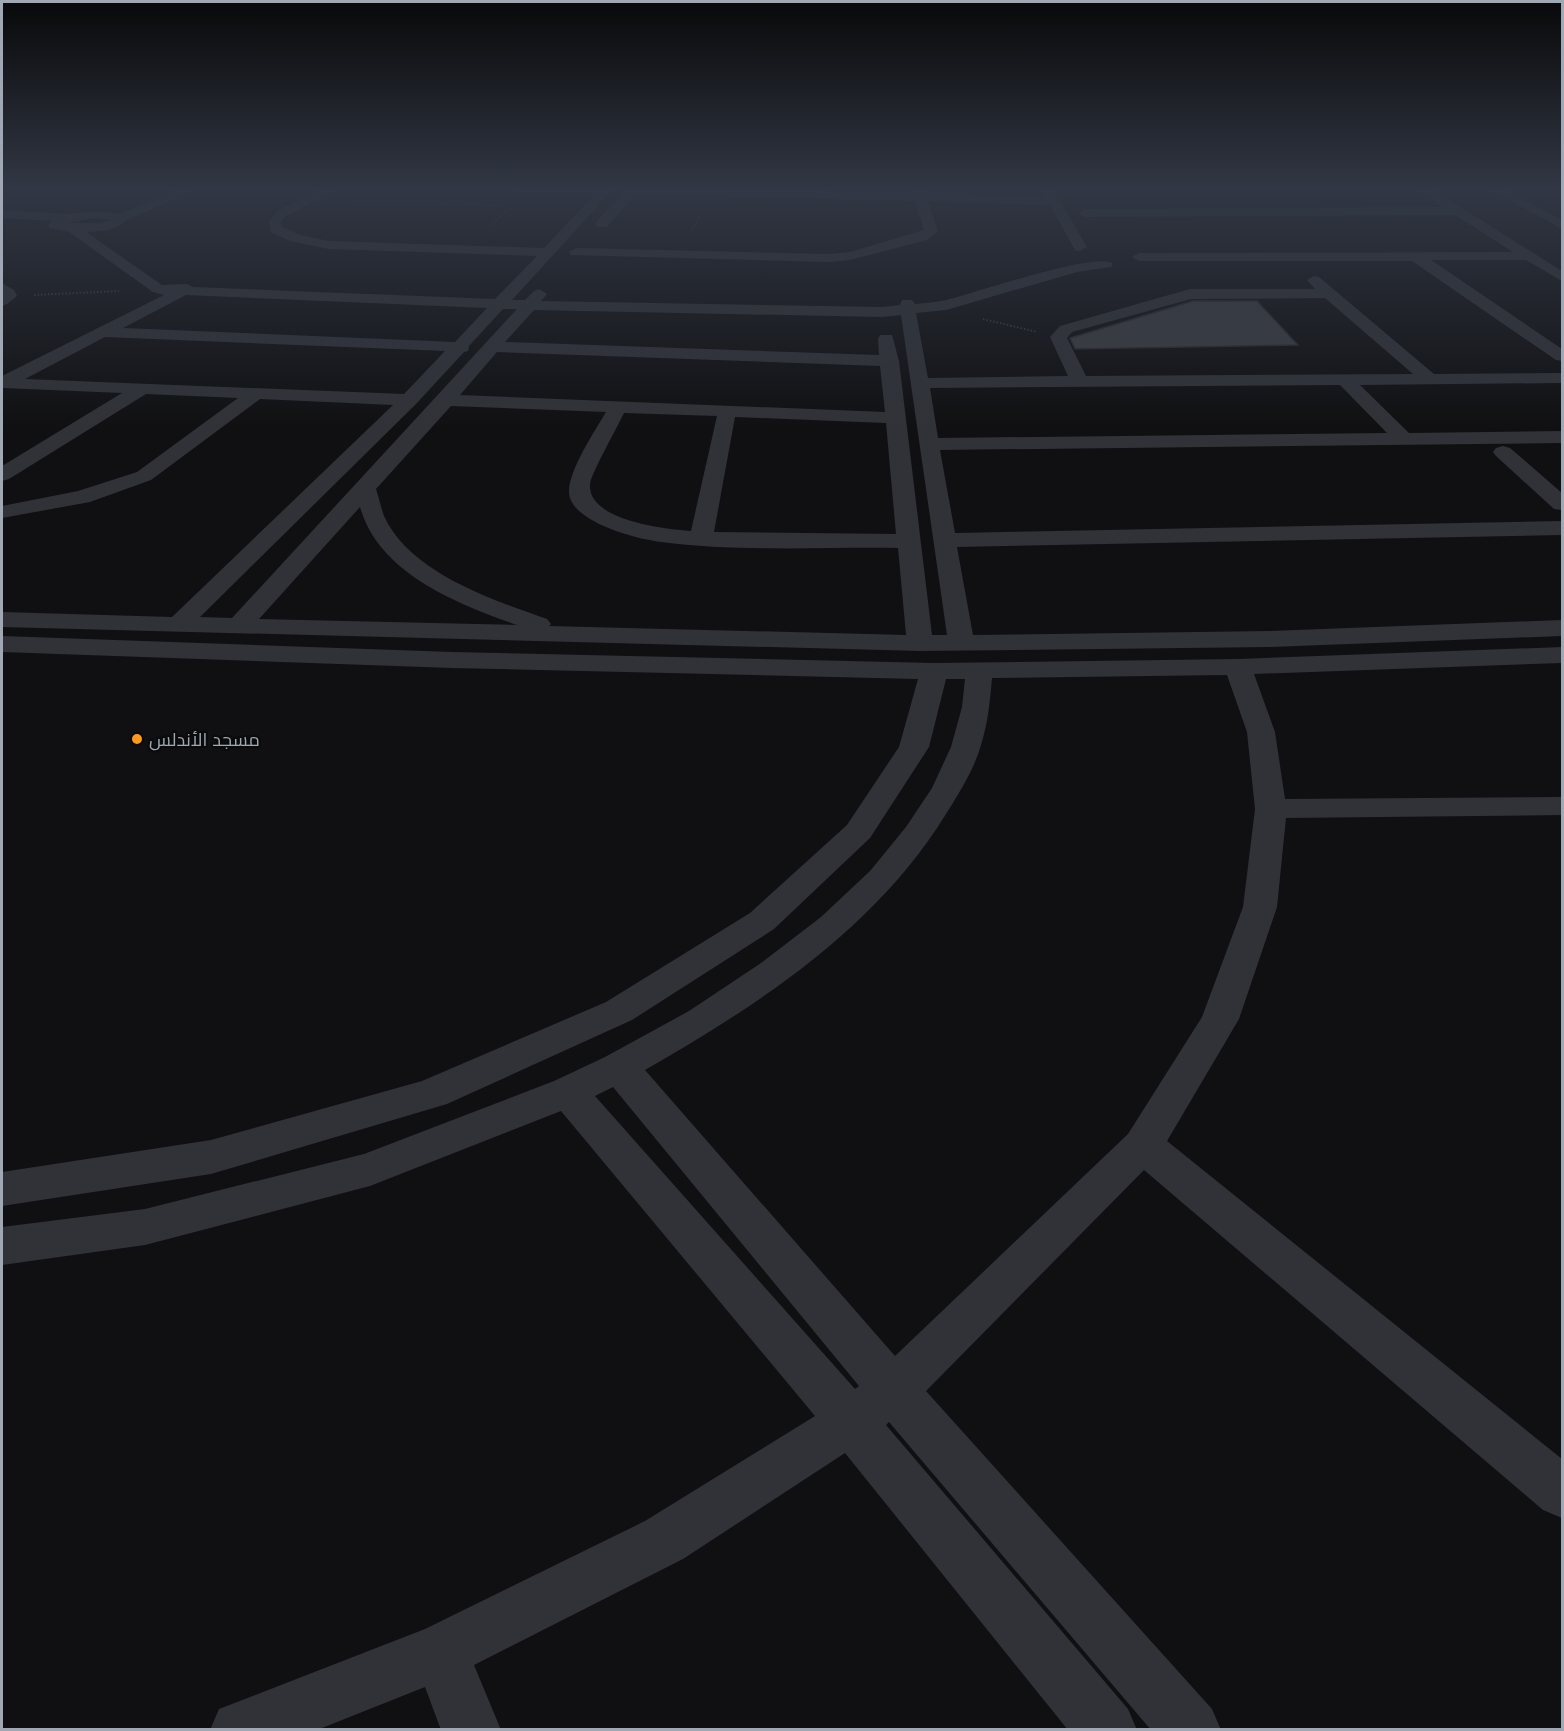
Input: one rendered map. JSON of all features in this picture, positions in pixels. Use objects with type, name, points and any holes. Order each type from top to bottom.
[{"type":"street","points":[[130,268],[158,289]]},
{"type":"street","points":[[178,625],[462,347],[534,268]]},
{"type":"street","points":[[908,307],[1040,268]]},
{"type":"street","points":[[22,355],[158,289],[180,282],[503,300],[880,309],[932,308],[1078,268]]},
{"type":"street","points":[[1299,268],[1430,379]]},
{"type":"street","points":[[1432,268],[1563,356]]},
{"type":"street","points":[[1548,268],[1563,277]]},
{"type":"street","points":[[2,383],[103,332],[180,282]]},
{"type":"street","points":[[239,626],[447,400],[549,282]]},
{"type":"street","points":[[1080,382],[1058,337],[1066,329],[1182,296],[1330,294]]},
{"type":"street","points":[[2,1246],[145,1227],[370,1169],[568,1092],[619,1067],[702,1020],[774,972],[833,925],[882,878],[919,832],[947,788],[966,747],[976,707],[970,656],[945,540],[908,307]]},
{"type":"street","points":[[2,1189],[211,1157],[433,1093],[620,1011],[762,921],[859,831],[914,747],[927,657],[910,541],[890,361],[880,309]]},
{"type":"street","points":[[103,332],[462,347]]},
{"type":"street","points":[[492,347],[890,361]]},
{"type":"street","points":[[921,383],[1563,378]]},
{"type":"street","points":[[1345,380],[1404,439]]},
{"type":"street","points":[[2,383],[409,400]]},
{"type":"street","points":[[2,475],[142,389]]},
{"type":"street","points":[[2,512],[82,497],[144,476],[257,393]]},
{"type":"street","points":[[447,400],[896,418]]},
{"type":"street","points":[[617,408],[579,483],[581,499],[596,514],[623,526],[658,535],[701,539],[910,541]]},
{"type":"street","points":[[701,539],[727,412]]},
{"type":"street","points":[[931,451],[1563,437]]},
{"type":"street","points":[[931,451],[1563,452]]},
{"type":"street","points":[[1503,452],[1563,504]]},
{"type":"street","points":[[365,489],[373,517],[381,532],[409,560],[428,574],[450,588],[506,613],[575,634]]},
{"type":"street","points":[[945,540],[1563,528]]},
{"type":"street","points":[[213,592],[268,594]]},
{"type":"street","points":[[2,620],[575,634],[927,657]]},
{"type":"street","points":[[2,644],[453,660],[927,657],[1253,653],[1563,628]]},
{"type":"street","points":[[970,656],[1253,653],[1287,665],[1563,655]]},
{"type":"street","points":[[1253,653],[1287,665]]},
{"type":"street","points":[[240,1730],[440,1652],[664,1540],[851,1421],[892,1390],[1143,1145],[1220,1019],[1260,908],[1271,809],[1253,653]]},
{"type":"street","points":[[1271,809],[1563,806]]},
{"type":"street","points":[[619,1067],[892,1390],[1191,1730]]},
{"type":"street","points":[[568,1092],[851,1421],[1107,1730]]},
{"type":"street","points":[[1143,1145],[1563,1492]]},
{"type":"street","points":[[440,1652],[471,1730]]},
{"type":"path","points":[[4,295],[158,289]]},
{"type":"path","points":[[932,308],[1058,337]]},
{"type":"building","points":[[1193,301],[1257,301],[1298,345],[1075,349],[1070,338]]},
{"type":"place","name":"مسجد الأندلس","points":[[137,739]]}]
